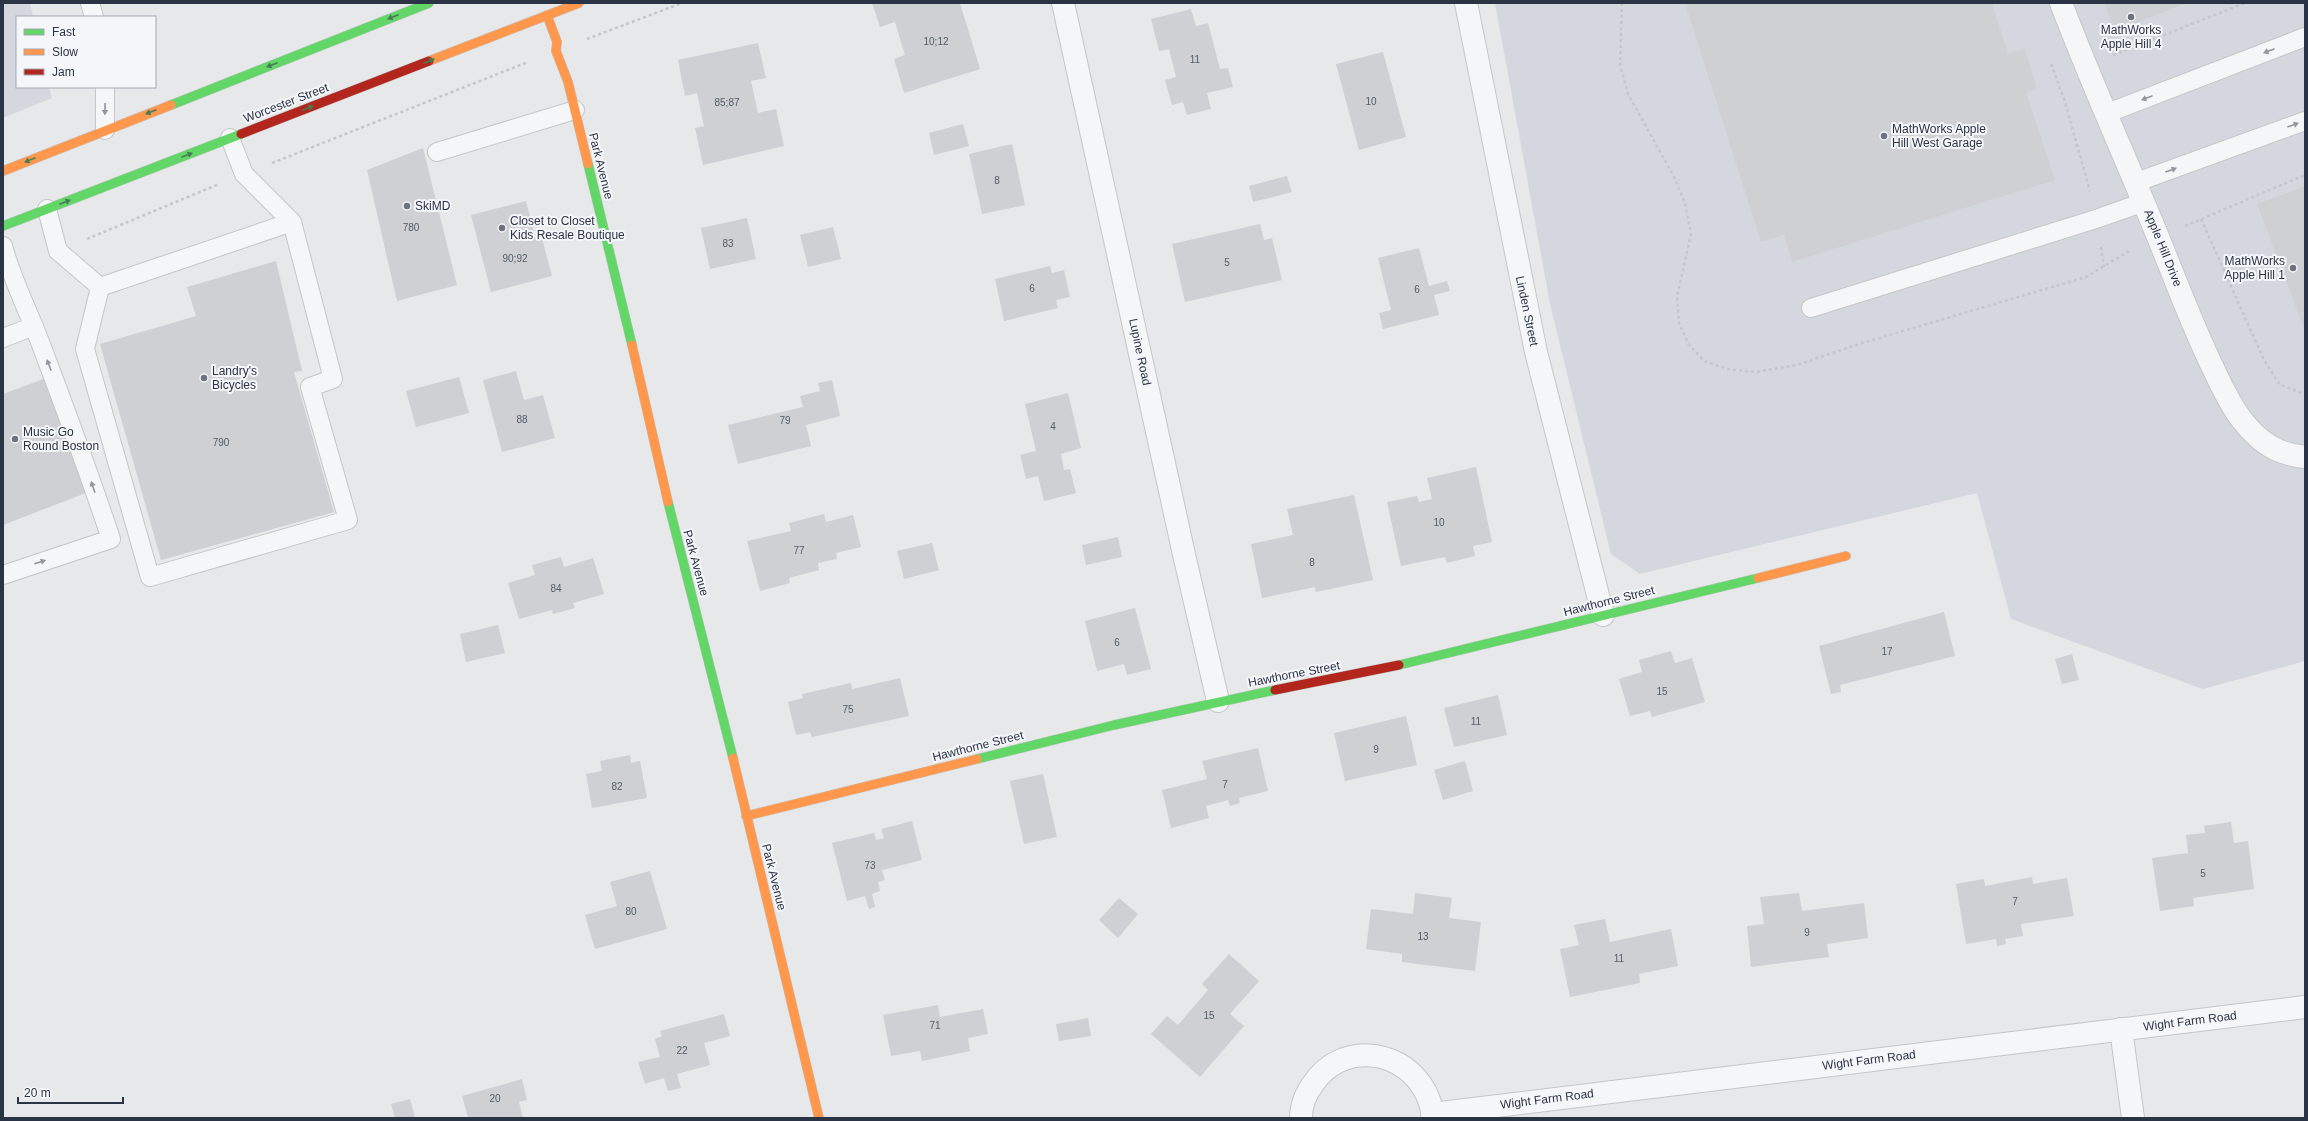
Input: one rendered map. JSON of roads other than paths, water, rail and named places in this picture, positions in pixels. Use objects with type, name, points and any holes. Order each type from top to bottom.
[{"type":"main road","points":[[3,171],[405,7],[429,3]]},
{"type":"main road","name":"Worcester Street","points":[[3,226],[579,3]]},
{"type":"main road","name":"Park Avenue","points":[[547,15],[557,42],[556,51],[568,82],[618,284],[672,518],[708,656],[818,1118]]},
{"type":"main road","name":"Hawthorne Street","points":[[746,816],[1218,701],[1398,665],[1846,556]]},
{"type":"street","name":"Lupine Road","points":[[1063,3],[1185,559],[1218,701]]},
{"type":"street","name":"Linden Street","points":[[1466,3],[1536,352],[1603,614]]},
{"type":"street","name":"Apple Hill Drive","points":[[2061,3],[2085,66],[2158,237],[2201,343],[2223,389],[2242,420],[2262,442],[2287,455],[2305,457]]},
{"type":"street","name":"Wight Farm Road","points":[[1301,1118],[1307,1092],[1319,1074],[1336,1062],[1356,1055],[1378,1055],[1398,1062],[1415,1075],[1427,1093],[1432,1116],[2305,1007]]},
{"type":"street","points":[[2121,1029],[2133,1118]]},
{"type":"lane","points":[[90,3],[94,16]]},
{"type":"lane","points":[[2105,114],[2305,37]]},
{"type":"lane","points":[[105,130],[106,88]]},
{"type":"lane","points":[[437,152],[575,110]]},
{"type":"lane","points":[[1811,308],[2096,219],[2139,192],[2305,121]]},
{"type":"lane","points":[[100,287],[85,349],[150,577],[348,520],[310,387],[333,379],[292,222],[244,174],[230,138]]},
{"type":"lane","points":[[47,209],[58,251],[100,287]]},
{"type":"lane","points":[[100,287],[292,222]]},
{"type":"lane","points":[[3,246],[10,270],[34,326],[78,444],[111,540],[3,574]]},
{"type":"lane","points":[[3,338],[34,326]]},
{"type":"place","name":"MathWorks Apple Hill 4","points":[[2131,17]]},
{"type":"place","name":"MathWorks Apple Hill West Garage","points":[[1884,136]]},
{"type":"place","name":"SkiMD","points":[[407,206]]},
{"type":"place","name":"Closet to Closet Kids Resale Boutique","points":[[502,228]]},
{"type":"place","name":"MathWorks Apple Hill 1","points":[[2293,268]]},
{"type":"place","name":"Landry's Bicycles","points":[[204,378]]},
{"type":"place","name":"Music Go Round Boston","points":[[15,439]]}]
